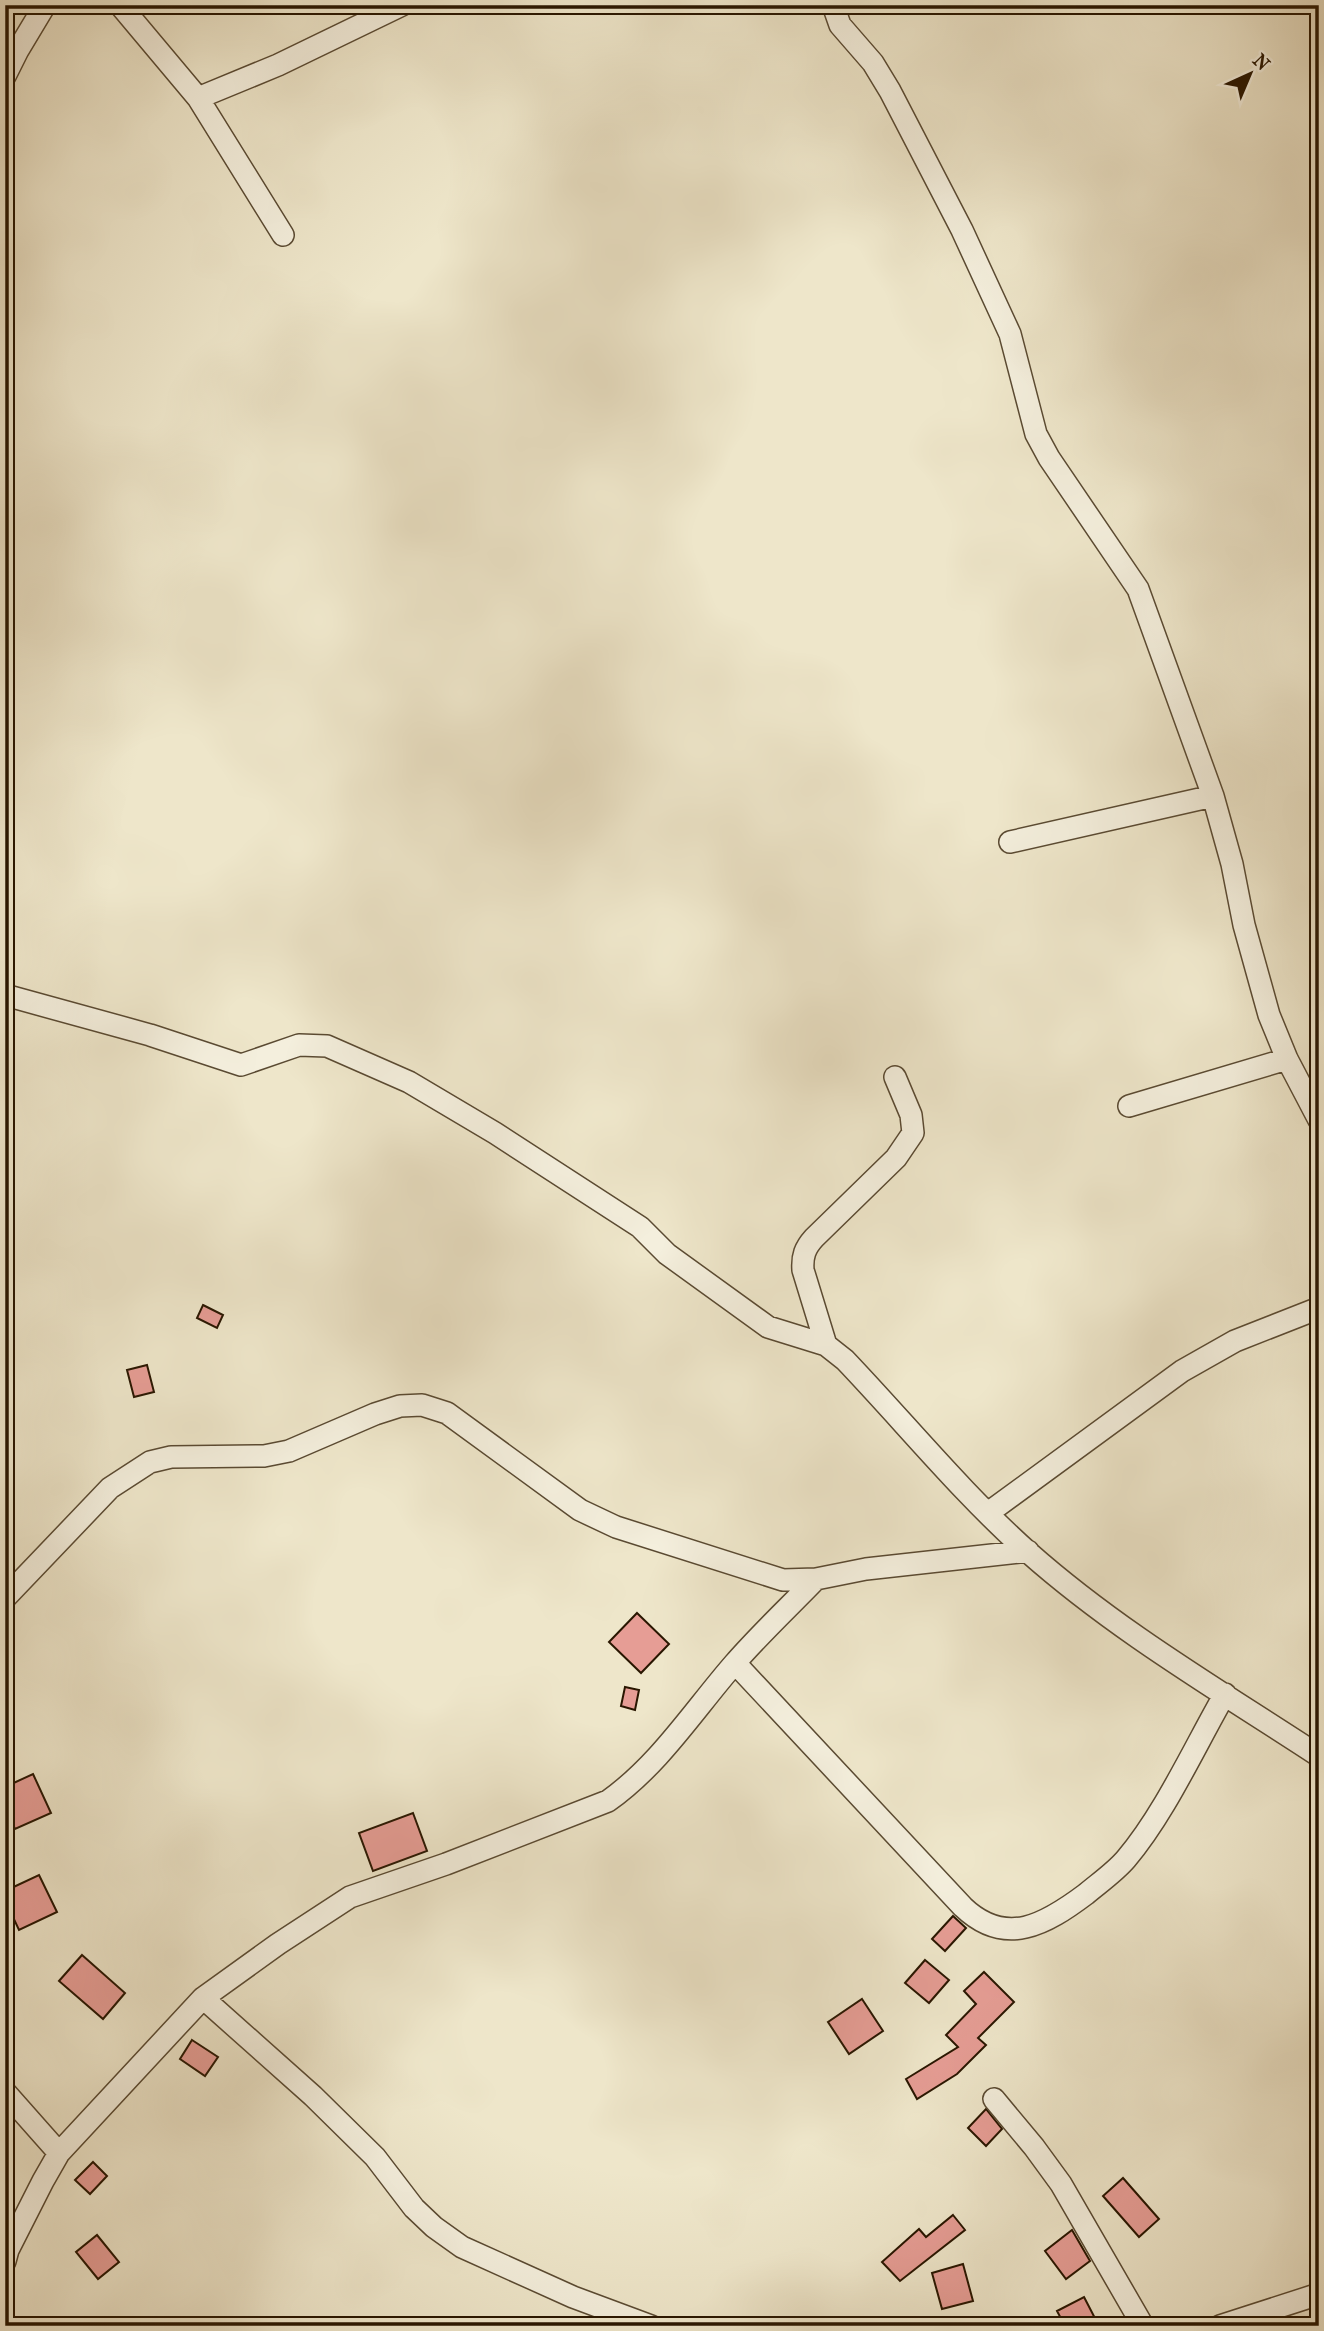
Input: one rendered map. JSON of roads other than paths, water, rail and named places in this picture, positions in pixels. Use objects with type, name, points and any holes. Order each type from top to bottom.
[{"type":"street","points":[[5,76],[45,5]]},
{"type":"street","points":[[120,5],[198,98],[283,235]]},
{"type":"street","points":[[198,98],[278,65],[402,5]]},
{"type":"street","points":[[833,5],[840,25],[873,63],[890,91],[962,230],[1010,334],[1036,433],[1049,457],[1138,589],[1213,796],[1269,1015],[1287,1059],[1319,1120]]},
{"type":"street","points":[[1010,842],[1213,796]]},
{"type":"street","points":[[5,995],[123,1027],[241,1065],[299,1045],[327,1046],[409,1082],[506,1140],[640,1227],[667,1254],[768,1326],[826,1345],[845,1360],[960,1485],[1028,1551],[1117,1624],[1319,1756]]},
{"type":"street","points":[[1129,1106],[1287,1059]]},
{"type":"street","points":[[826,1345],[803,1270],[802,1258],[814,1238],[897,1158],[913,1133],[911,1115],[895,1077]]},
{"type":"street","points":[[988,1513],[1182,1371],[1236,1341],[1319,1308]]},
{"type":"street","points":[[5,1598],[110,1488],[150,1462],[172,1457],[264,1456],[289,1451],[400,1406],[422,1405],[447,1413],[580,1510],[616,1527],[783,1580],[1028,1551]]},
{"type":"street","points":[[5,2262],[8,2250],[37,2192],[60,2153],[203,1998],[349,1897],[446,1864],[608,1801],[653,1762],[735,1663],[816,1578]]},
{"type":"street","points":[[735,1663],[963,1908],[988,1925],[1019,1930],[1061,1913],[1126,1859],[1165,1802],[1225,1694]]},
{"type":"street","points":[[203,1998],[313,2096],[366,2148],[414,2208],[434,2227],[462,2247],[573,2298],[651,2326]]},
{"type":"street","points":[[5,2092],[60,2153]]},
{"type":"street","points":[[994,2099],[1061,2184],[1143,2326]]},
{"type":"street","points":[[1220,2326],[1319,2294]]}]
